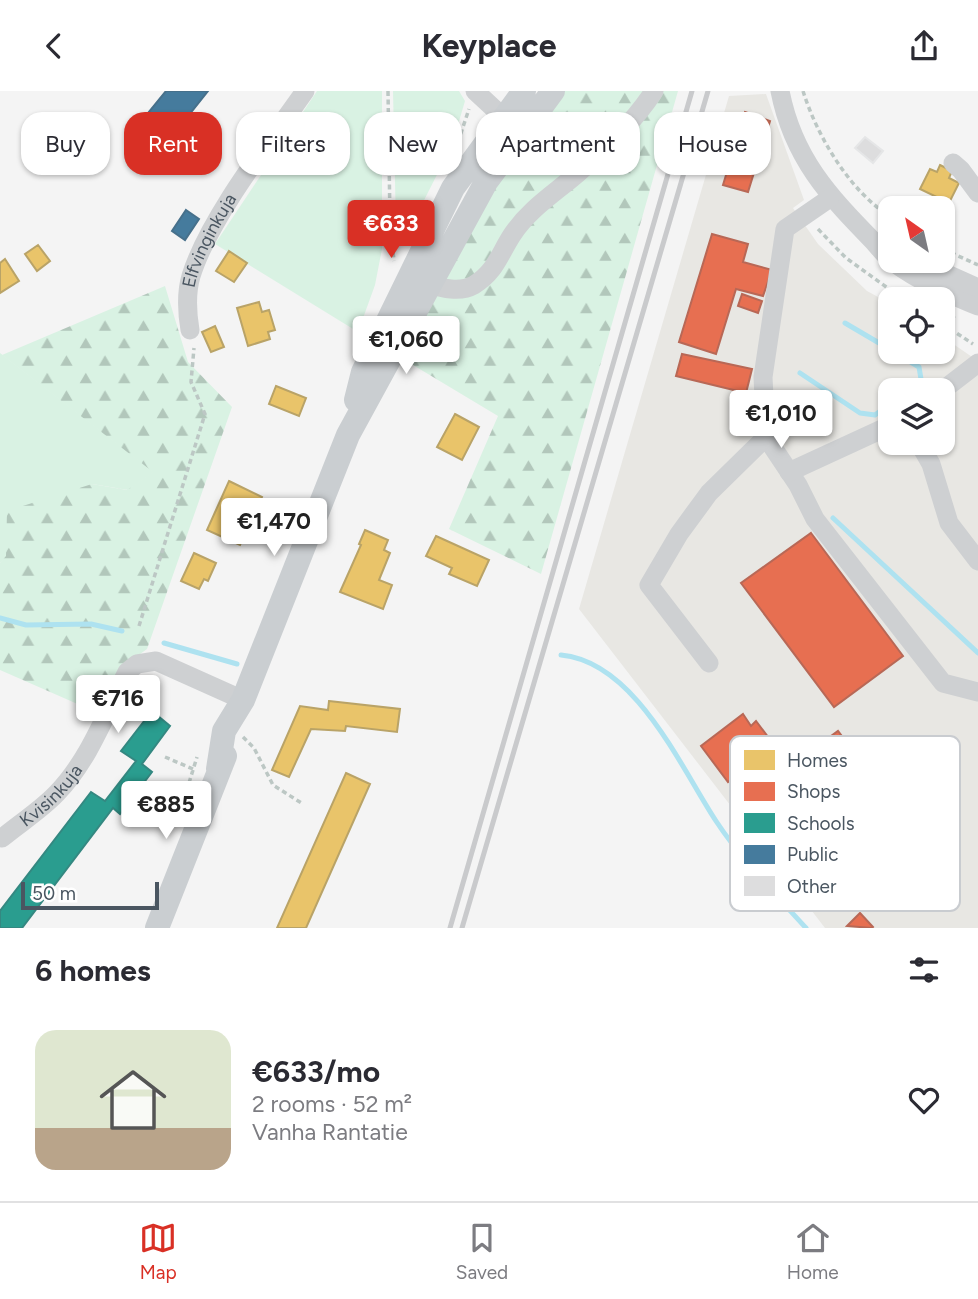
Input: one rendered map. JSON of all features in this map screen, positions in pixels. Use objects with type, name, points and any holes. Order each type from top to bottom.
[{"type":"main road","points":[[507,112],[524,91]]},
{"type":"main road","points":[[536,112],[553,91]]},
{"type":"main road","points":[[348,435],[363,372],[453,188],[476,155]]},
{"type":"main road","points":[[218,769],[224,731],[243,700],[348,435],[428,284],[491,175]]},
{"type":"main road","points":[[157,928],[218,769],[237,734],[243,700]]},
{"type":"street","name":"Elfvinginkuja","points":[[192,336],[189,286],[200,253],[265,148],[305,91]]},
{"type":"street","points":[[475,91],[498,112]]},
{"type":"street","points":[[524,91],[533,112]]},
{"type":"street","points":[[428,284],[448,289],[471,287],[492,273],[511,236],[531,211],[579,172],[642,110],[654,91]]},
{"type":"street","points":[[780,91],[796,143],[830,198],[878,241]]},
{"type":"street","points":[[953,163],[978,193]]},
{"type":"street","points":[[830,198],[785,229],[763,377],[766,437],[815,519],[943,683],[978,692]]},
{"type":"street","points":[[911,273],[932,286],[978,306]]},
{"type":"street","points":[[945,273],[978,288]]},
{"type":"street","points":[[955,381],[978,363]]},
{"type":"street","points":[[789,472],[878,431]]},
{"type":"street","points":[[709,663],[649,585],[679,534],[709,493],[766,437]]},
{"type":"street","points":[[926,455],[949,523],[978,561]]},
{"type":"street","name":"Kvisinkuja","points":[[2,838],[55,795],[72,775],[84,759],[127,672],[137,664],[156,661],[243,700]]},
{"type":"path","points":[[388,91],[390,221],[394,263]]},
{"type":"path","points":[[803,91],[832,152],[856,184],[878,205]]},
{"type":"path","points":[[807,213],[823,238],[887,287]]},
{"type":"path","points":[[956,255],[978,265]]},
{"type":"path","points":[[955,332],[978,348]]},
{"type":"path","points":[[139,627],[205,414],[191,382],[192,336]]},
{"type":"path","points":[[237,734],[254,748],[274,785],[303,804]]},
{"type":"path","points":[[165,757],[192,769]]},
{"type":"shaded area","points":[[766,94],[804,200],[793,208],[818,244],[867,291],[878,297],[878,364],[955,364],[955,345],[978,361],[978,928],[825,928],[812,911],[960,911],[960,736],[730,736],[730,805],[579,609],[706,175],[771,175],[771,112],[724,112],[729,96]]},
{"type":"green space","points":[[317,91],[382,91],[382,112],[364,112],[364,175],[382,175],[382,249],[375,285],[358,332],[215,244],[261,175],[350,175],[350,112],[303,112]]},
{"type":"green space","points":[[393,91],[459,91],[465,101],[462,112],[393,112]]},
{"type":"green space","points":[[561,91],[678,91],[672,112],[654,112],[654,175],[541,574],[449,529],[498,416],[398,356],[482,203],[502,175],[640,175],[640,112],[546,112]]},
{"type":"green space","points":[[395,175],[437,175],[412,224],[402,232],[396,226]]},
{"type":"green space","points":[[165,286],[188,362],[232,407],[147,649],[122,667],[98,713],[0,670],[0,563],[6,556],[7,511],[92,484],[127,490],[153,472],[2,355]]},
{"type":"green space","points":[[0,353],[154,472],[128,490],[92,484],[0,563]]},
{"type":"building: Homes","points":[[940,165],[952,171],[949,178],[959,183],[952,196],[934,196],[920,189],[930,169],[937,172]]},
{"type":"building: Homes","points":[[38,245],[50,261],[37,271],[25,254]]},
{"type":"building: Homes","points":[[229,251],[247,263],[234,282],[216,271]]},
{"type":"building: Homes","points":[[5,259],[19,281],[0,293],[0,263]]},
{"type":"building: Homes","points":[[259,302],[262,312],[269,310],[275,330],[268,332],[270,339],[248,346],[237,308]]},
{"type":"building: Homes","points":[[215,326],[224,347],[211,352],[202,332]]},
{"type":"building: Homes","points":[[276,386],[306,398],[299,416],[269,404]]},
{"type":"building: Homes","points":[[455,414],[479,427],[462,460],[437,447]]},
{"type":"building: Homes","points":[[229,481],[262,497],[240,545],[207,530]]},
{"type":"building: Homes","points":[[365,530],[388,540],[384,550],[390,553],[379,580],[392,585],[383,609],[340,592]]},
{"type":"building: Homes","points":[[436,536],[489,560],[477,586],[449,574],[452,568],[426,556]]},
{"type":"building: Homes","points":[[194,553],[216,563],[208,581],[204,579],[199,589],[181,581]]},
{"type":"building: Homes","points":[[329,701],[400,709],[397,732],[346,726],[345,731],[311,729],[289,777],[272,770],[300,706],[328,710]]},
{"type":"building: Homes","points":[[346,773],[370,784],[306,928],[277,928]]},
{"type":"building: Shops","points":[[726,175],[753,175],[748,192],[723,185]]},
{"type":"building: Shops","points":[[712,234],[748,244],[743,262],[772,270],[763,296],[736,289],[716,354],[679,342]]},
{"type":"building: Shops","points":[[742,294],[762,301],[758,313],[738,306]]},
{"type":"building: Shops","points":[[682,354],[752,369],[746,393],[676,376]]},
{"type":"building: Shops","points":[[811,533],[903,656],[834,707],[741,583]]},
{"type":"building: Shops","points":[[743,714],[751,726],[756,721],[767,736],[730,736],[728,782],[701,746]]},
{"type":"building: Shops","points":[[860,913],[873,927],[872,928],[847,926]]},
{"type":"building: Schools","points":[[152,711],[170,726],[142,764],[152,772],[120,814],[113,808],[22,928],[0,928],[0,911],[91,792],[105,801],[136,761],[121,751]]},
{"type":"building: Public","points":[[166,91],[208,91],[191,112],[149,112]]},
{"type":"building: Public","points":[[186,210],[199,219],[185,240],[172,231]]},
{"type":"building: Other","points":[[865,137],[883,151],[873,163],[855,148]]},
{"type":"waterway","points":[[845,323],[878,342]]},
{"type":"waterway","points":[[914,364],[919,367],[921,378]]},
{"type":"waterway","points":[[800,373],[860,413],[875,415],[878,413]]},
{"type":"waterway","points":[[833,518],[978,653]]},
{"type":"waterway","points":[[0,618],[26,625],[91,624],[122,631]]},
{"type":"waterway","points":[[164,643],[237,664]]},
{"type":"waterway","points":[[561,655],[587,662],[611,676],[633,696],[671,746],[730,841]]},
{"type":"waterway","points":[[791,911],[806,928]]},
{"type":"railway","points":[[450,928],[692,91]]},
{"type":"railway","points":[[462,928],[708,91]]}]
